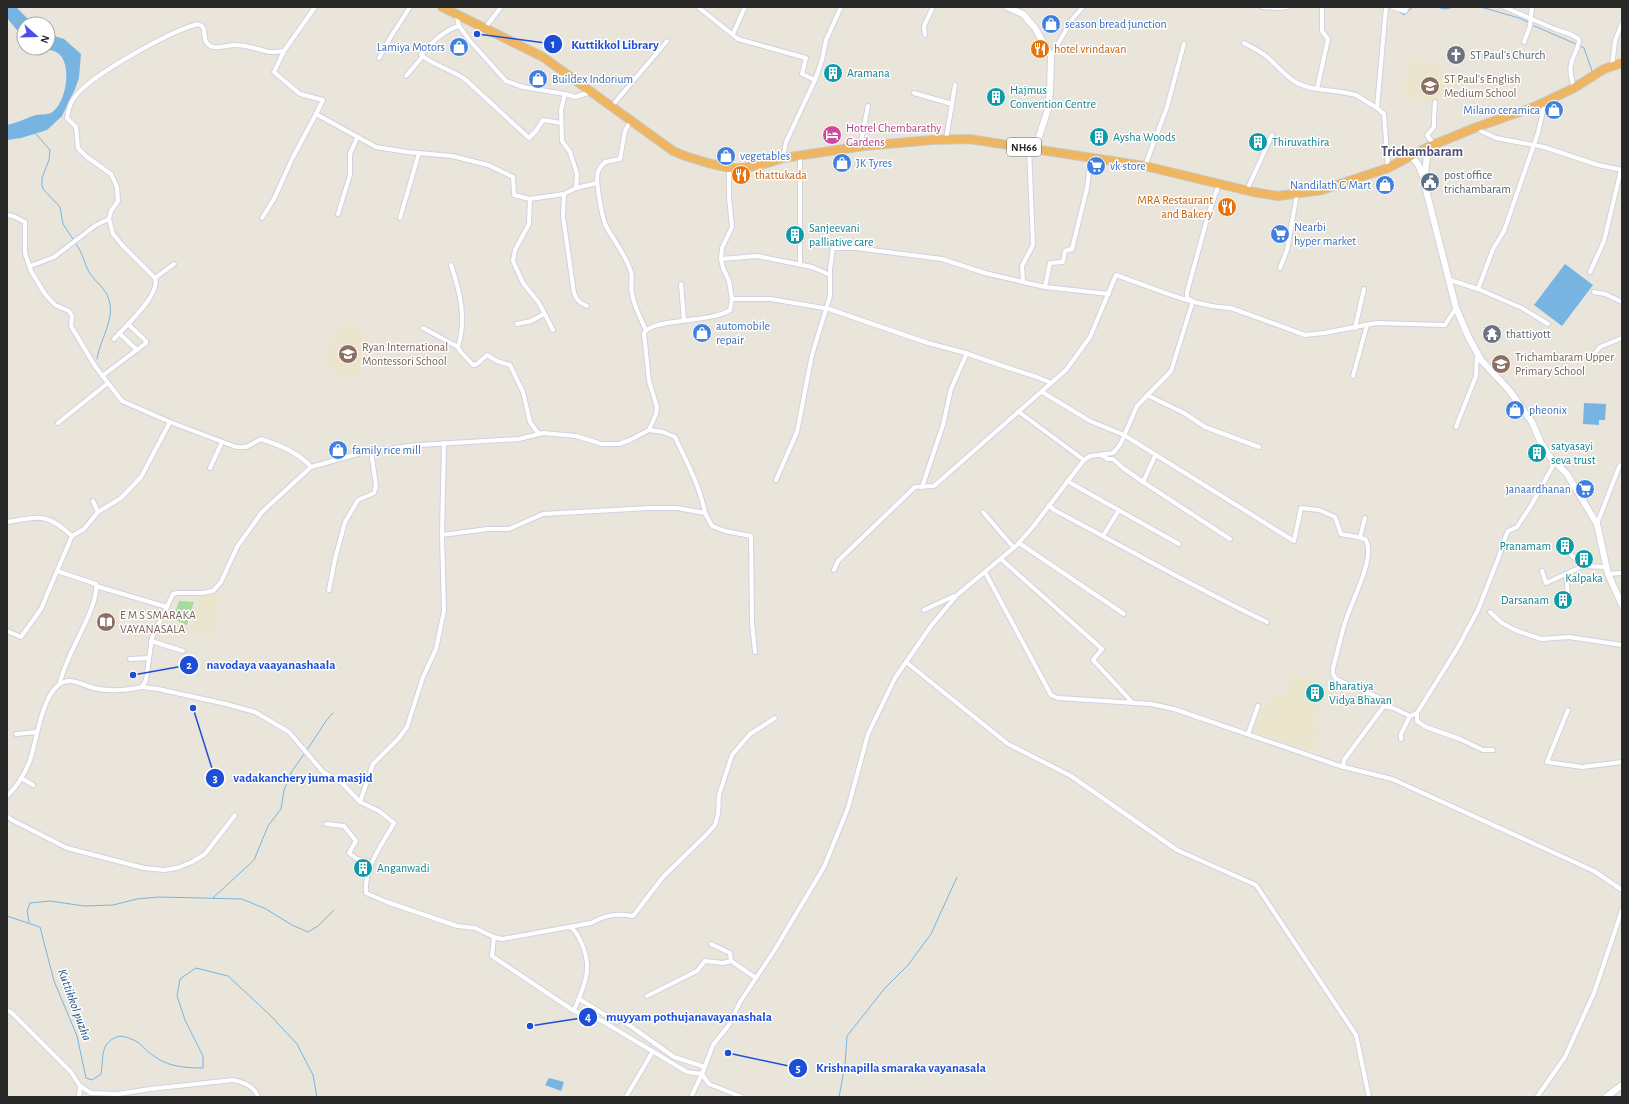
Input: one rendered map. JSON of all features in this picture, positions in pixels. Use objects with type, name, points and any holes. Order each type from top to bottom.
[{"type":"highway","name":"NH66","points":[[445,8],[543,58],[631,120],[662,144],[685,156],[729,168],[742,168],[761,165],[783,158],[860,147],[969,139],[1145,166],[1219,184],[1278,196],[1322,190],[1388,168],[1431,146],[1545,102],[1574,88],[1604,69],[1622,62]]},
{"type":"main road","points":[[1007,7],[1023,14],[1035,28],[1051,56],[1048,109],[1032,148]]},
{"type":"main road","points":[[1424,182],[1431,146]]},
{"type":"main road","points":[[1411,156],[1420,167],[1456,308],[1477,353],[1481,360],[1509,390],[1532,422],[1540,441],[1550,457],[1567,474],[1598,524],[1607,570],[1622,605]]},
{"type":"main road","points":[[1606,1097],[1622,1086]]},
{"type":"street","points":[[262,218],[274,199],[292,159],[323,100],[300,94],[274,72],[284,51],[315,7]]},
{"type":"street","points":[[379,58],[410,7]]},
{"type":"street","points":[[485,28],[502,7]]},
{"type":"street","points":[[698,7],[738,39],[806,58],[802,74],[815,80]]},
{"type":"street","points":[[733,34],[745,7]]},
{"type":"street","points":[[783,158],[786,142],[815,80],[822,60],[826,40],[841,7]]},
{"type":"street","points":[[925,35],[924,26],[933,7]]},
{"type":"street","points":[[1051,56],[1074,18],[1084,7]]},
{"type":"street","points":[[1262,7],[1287,7]]},
{"type":"street","points":[[1318,89],[1328,39],[1322,30],[1322,7]]},
{"type":"street","points":[[1377,108],[1386,7]]},
{"type":"street","points":[[1392,7],[1405,11],[1407,7]]},
{"type":"street","points":[[1504,7],[1531,23],[1555,29],[1579,39],[1579,44],[1570,66],[1574,88]]},
{"type":"street","points":[[1524,42],[1531,23],[1532,7]]},
{"type":"street","points":[[456,14],[459,26],[480,54],[506,81],[523,87],[575,97],[591,92]]},
{"type":"street","points":[[1612,66],[1615,41],[1622,22]]},
{"type":"street","points":[[114,339],[151,295],[157,282],[156,278],[122,245],[113,234],[109,218],[111,211],[118,201],[117,187],[111,174],[87,158],[78,148],[76,127],[68,121],[67,118],[75,96],[91,82],[111,68],[164,38],[198,24],[204,28],[206,42],[209,45],[219,47],[233,45],[249,46],[266,52],[284,51]]},
{"type":"street","points":[[406,76],[423,56],[421,54],[424,51],[447,31],[459,26]]},
{"type":"street","points":[[611,107],[667,41]]},
{"type":"street","points":[[1244,43],[1266,56],[1293,82],[1303,87],[1342,92],[1356,96],[1377,108],[1384,114],[1388,168]]},
{"type":"street","points":[[1145,166],[1167,107],[1184,44]]},
{"type":"street","points":[[423,56],[432,63],[455,73],[466,80],[529,138],[536,131],[543,120],[561,122]]},
{"type":"street","points":[[946,140],[955,85]]},
{"type":"street","points":[[914,93],[952,104]]},
{"type":"street","points":[[565,94],[561,110],[562,141],[570,152],[577,174],[576,188]]},
{"type":"street","points":[[1431,146],[1426,135],[1434,127],[1436,102]]},
{"type":"street","points":[[1478,289],[1493,249],[1504,231],[1534,145],[1545,102]]},
{"type":"street","points":[[860,147],[868,106]]},
{"type":"street","points":[[316,114],[357,138],[376,147],[452,156],[488,164],[513,177],[514,195],[530,199],[564,194],[576,188],[597,184]]},
{"type":"street","points":[[631,120],[625,131],[620,159],[605,162],[601,166],[597,172],[597,184],[602,216],[605,225],[627,261],[631,272],[631,291],[633,300],[636,310],[646,330],[644,333],[649,381],[657,407],[656,414],[649,430]]},
{"type":"street","points":[[1477,127],[1481,131],[1496,138],[1554,150],[1598,165],[1622,170],[1604,241],[1590,272]]},
{"type":"street","points":[[1247,190],[1272,135]]},
{"type":"street","points":[[338,214],[350,175],[350,154],[357,138]]},
{"type":"street","points":[[1023,282],[1022,266],[1032,245],[1032,148]]},
{"type":"street","points":[[400,218],[419,153]]},
{"type":"street","points":[[800,155],[800,265]]},
{"type":"street","points":[[1044,287],[1050,263],[1063,262],[1065,251],[1072,248],[1086,188],[1091,157]]},
{"type":"street","points":[[646,330],[655,326],[724,313],[730,310],[732,299],[729,281],[721,259],[722,248],[732,227],[729,197],[729,168]]},
{"type":"street","points":[[1193,301],[1187,298],[1187,292],[1208,212],[1219,184]]},
{"type":"street","points":[[1280,268],[1287,250],[1297,193]]},
{"type":"street","points":[[564,194],[563,216],[574,293],[580,304],[587,306]]},
{"type":"street","points":[[530,199],[529,224],[515,250],[513,261],[523,283],[539,303],[553,330]]},
{"type":"street","points":[[7,215],[13,216],[25,222],[26,253],[30,266],[45,294],[56,305],[69,311],[72,316],[71,326],[95,366],[122,401],[170,422],[236,446],[246,447],[261,439],[279,444],[304,458],[312,467]]},
{"type":"street","points":[[30,266],[54,257],[96,225],[109,218]]},
{"type":"street","points":[[776,480],[797,432],[812,356],[830,296],[830,275],[833,248],[838,247],[942,259],[985,273],[1044,287],[1108,294]]},
{"type":"street","points":[[721,259],[758,256],[812,267],[830,275]]},
{"type":"street","points":[[156,278],[174,264]]},
{"type":"street","points":[[450,265],[462,301],[462,323],[458,347]]},
{"type":"street","points":[[834,570],[838,562],[915,487],[934,486],[1066,370],[1090,337],[1116,275],[1193,301],[1218,308],[1230,308],[1305,335],[1376,324],[1401,323],[1445,325],[1456,308]]},
{"type":"street","points":[[1450,280],[1478,289],[1522,308],[1548,324]]},
{"type":"street","points":[[681,284],[684,321]]},
{"type":"street","points":[[1355,328],[1364,290]]},
{"type":"street","points":[[1594,292],[1605,294],[1622,302]]},
{"type":"street","points":[[732,299],[772,299],[827,308],[1012,370],[1037,376],[1051,383]]},
{"type":"street","points":[[691,1097],[714,1045],[729,1025],[740,1002],[774,951],[824,867],[848,808],[868,734],[895,678],[931,626],[957,595],[1014,548],[1032,528],[1084,460],[1090,456],[1113,453],[1120,445],[1136,406],[1170,370],[1193,301]]},
{"type":"street","points":[[518,324],[531,321],[544,314]]},
{"type":"street","points":[[102,376],[144,346],[146,341],[128,324]]},
{"type":"street","points":[[1353,376],[1367,325]]},
{"type":"street","points":[[423,328],[458,347],[473,365]]},
{"type":"street","points":[[119,333],[137,350]]},
{"type":"street","points":[[1595,353],[1600,347],[1622,338]]},
{"type":"street","points":[[1456,427],[1476,376],[1477,353]]},
{"type":"street","points":[[922,486],[943,425],[951,389],[967,354]]},
{"type":"street","points":[[471,370],[473,365],[477,364],[487,355],[497,361],[510,365],[523,392],[530,422],[538,433]]},
{"type":"street","points":[[58,423],[108,384]]},
{"type":"street","points":[[1042,392],[1090,421],[1124,435],[1155,456],[1294,541],[1301,508],[1319,510],[1335,517],[1341,534],[1360,537],[1366,540],[1368,544],[1367,560],[1346,618],[1333,668],[1333,674],[1336,679],[1380,698],[1384,706]]},
{"type":"street","points":[[1148,395],[1184,413],[1205,427],[1259,447]]},
{"type":"street","points":[[1018,412],[1084,460]]},
{"type":"street","points":[[7,631],[21,637],[41,609],[72,536],[84,529],[98,512],[121,498],[141,477],[170,422]]},
{"type":"street","points":[[142,687],[146,680],[152,641],[172,594],[213,591],[221,582],[237,547],[262,512],[312,467],[371,451],[419,445],[519,439],[538,433],[576,436],[611,445],[630,440],[649,430],[663,432],[675,437],[695,479],[705,513],[712,526],[725,531],[751,536],[752,622],[755,652]]},
{"type":"street","points":[[210,468],[222,442]]},
{"type":"street","points":[[360,802],[373,764],[399,738],[407,727],[423,677],[436,649],[444,612],[442,535],[444,443]]},
{"type":"street","points":[[330,590],[335,559],[345,522],[358,500],[374,493],[376,486],[371,451]]},
{"type":"street","points":[[1101,455],[1108,459],[1113,459],[1143,482],[1230,539]]},
{"type":"street","points":[[1143,482],[1155,456]]},
{"type":"street","points":[[1492,750],[1482,750],[1460,739],[1426,727],[1417,721],[1417,713],[1457,649],[1478,610],[1508,531],[1517,527],[1532,504],[1555,462]]},
{"type":"street","points":[[1598,524],[1621,466]]},
{"type":"street","points":[[1068,482],[1179,544]]},
{"type":"street","points":[[92,501],[98,512]]},
{"type":"street","points":[[1049,505],[1054,510],[1212,596],[1267,622]]},
{"type":"street","points":[[442,535],[509,528],[543,514],[649,508],[678,508],[705,513]]},
{"type":"street","points":[[1104,536],[1119,510]]},
{"type":"street","points":[[983,512],[1014,548]]},
{"type":"street","points":[[7,522],[40,517],[50,519],[72,536]]},
{"type":"street","points":[[1360,537],[1365,518]]},
{"type":"street","points":[[1019,542],[1124,614]]},
{"type":"street","points":[[1568,552],[1583,566],[1622,573]]},
{"type":"street","points":[[1001,559],[1102,649],[1093,660],[1133,703]]},
{"type":"street","points":[[1542,571],[1546,583],[1583,566]]},
{"type":"street","points":[[57,571],[93,583],[96,586],[167,607]]},
{"type":"street","points":[[985,572],[1051,695],[1058,698],[1151,704],[1174,709],[1343,767],[1392,779],[1594,871],[1622,890]]},
{"type":"street","points":[[1566,574],[1568,595]]},
{"type":"street","points":[[7,796],[21,778],[30,760],[42,712],[48,700],[60,684],[65,666],[93,604],[96,586]]},
{"type":"street","points":[[924,610],[957,595]]},
{"type":"street","points":[[1490,612],[1493,613],[1502,623],[1515,630],[1541,639],[1569,637],[1622,645]]},
{"type":"street","points":[[152,641],[183,651]]},
{"type":"street","points":[[130,659],[149,658]]},
{"type":"street","points":[[906,662],[1008,744],[1071,776],[1177,850],[1256,885],[1356,1035],[1368,1097]]},
{"type":"street","points":[[60,684],[67,681],[76,682],[95,689],[111,690],[142,687],[158,689],[255,712],[289,732],[323,772],[342,783],[360,802],[379,810],[394,823],[374,858],[365,882],[366,893],[450,924],[475,928],[502,939],[590,923],[603,916],[622,914],[633,916],[662,877],[715,825],[718,814],[719,795],[732,755],[750,734],[775,718]]},
{"type":"street","points":[[1248,734],[1258,706]]},
{"type":"street","points":[[1384,706],[1393,708],[1410,716]]},
{"type":"street","points":[[1343,767],[1344,760],[1384,706]]},
{"type":"street","points":[[1568,710],[1547,762],[1582,767],[1622,762]]},
{"type":"street","points":[[1402,739],[1401,734],[1410,716],[1417,713]]},
{"type":"street","points":[[16,734],[37,732]]},
{"type":"street","points":[[21,778],[33,785]]},
{"type":"street","points":[[7,816],[67,848],[144,868],[164,870],[177,868],[192,862],[205,854],[235,815]]},
{"type":"street","points":[[326,824],[344,826],[356,841],[349,853],[357,859],[368,862],[370,868]]},
{"type":"street","points":[[1538,1097],[1566,1057],[1594,993],[1603,962],[1622,910]]},
{"type":"street","points":[[570,927],[577,933],[588,964],[587,976],[574,1011]]},
{"type":"street","points":[[494,937],[492,956],[574,1011],[602,1021],[688,1072],[702,1074],[709,1084],[742,1097]]},
{"type":"street","points":[[711,944],[730,953],[731,961]]},
{"type":"street","points":[[647,996],[697,971],[706,961],[723,963],[731,961],[756,978]]},
{"type":"street","points":[[579,998],[617,1022],[622,1020],[674,1056],[705,1067]]},
{"type":"street","points":[[7,1010],[40,1040],[71,1072],[80,1086],[91,1093],[118,1094],[232,1080],[243,1082],[251,1087],[257,1093],[258,1097]]},
{"type":"street","points":[[626,1097],[653,1051]]},
{"type":"street","points":[[79,1097],[80,1086]]},
{"type":"shaded area","name":"ST Paul's English Medium School","points":[[1411,57],[1436,65],[1458,78],[1451,93],[1439,102],[1414,100],[1403,95]]},
{"type":"shaded area","name":"Ryan International Montessori School","points":[[346,323],[374,344],[355,378],[341,374],[323,364],[340,329]]},
{"type":"shaded area","name":"Trichambaram Upper Primary School","points":[[1503,349],[1510,349],[1507,357],[1513,359],[1513,368],[1503,376],[1479,354],[1492,358],[1494,353],[1501,355]]},
{"type":"shaded area","points":[[198,595],[218,595],[220,609],[211,639],[191,630],[199,603]]},
{"type":"shaded area","name":"Bharatiya Vidya Bhavan","points":[[1293,673],[1315,682],[1330,693],[1312,714],[1319,733],[1314,749],[1310,751],[1251,731],[1259,706],[1267,708],[1273,695],[1283,697]]},
{"type":"green space","points":[[179,601],[194,602],[187,625],[173,619]]},
{"type":"water","points":[[7,7],[16,7],[25,16],[16,16],[16,29],[7,18]]},
{"type":"water","points":[[56,36],[64,39],[81,54],[79,78],[62,116],[47,130],[21,138],[7,140],[7,125],[36,115],[51,113],[60,102],[66,85],[66,68],[64,61],[56,52]]},
{"type":"water","points":[[1565,264],[1593,285],[1562,326],[1534,305]]},
{"type":"water","points":[[1584,403],[1606,404],[1605,420],[1599,420],[1599,425],[1583,424]]},
{"type":"water","points":[[549,1078],[564,1082],[561,1091],[545,1085]]},
{"type":"waterway","points":[[1400,12],[1404,15],[1413,7]]},
{"type":"waterway","points":[[1436,7],[1445,9],[1454,7]]},
{"type":"waterway","points":[[1481,7],[1519,18],[1530,23]]},
{"type":"waterway","points":[[1532,25],[1576,44]]},
{"type":"waterway","points":[[1580,46],[1584,48],[1592,71]]},
{"type":"waterway","points":[[35,133],[50,150],[49,160],[42,178],[43,189],[60,207],[63,224],[73,239]]},
{"type":"waterway","points":[[76,244],[91,276],[103,289],[109,300],[109,322],[97,359]]},
{"type":"waterway","points":[[307,750],[333,713]]},
{"type":"waterway","points":[[213,898],[254,860],[268,826],[281,809],[284,790],[292,771],[305,753]]},
{"type":"waterway","points":[[839,1097],[845,1065],[847,1036],[885,988],[908,965],[931,934],[957,877]]},
{"type":"waterway","points":[[29,922],[27,911],[30,903],[50,901],[84,906],[113,905],[137,899],[159,897],[242,899],[266,909],[292,925],[308,932],[318,926],[334,910]]},
{"type":"waterway","name":"Kuttikkol puzha","points":[[7,916],[40,927],[54,981],[77,1036],[86,1078],[92,1080],[101,1074],[106,1046],[113,1039],[120,1036],[137,1042],[151,1054],[167,1063],[185,1067],[203,1068],[203,1056],[185,1020],[177,996],[180,979],[196,968],[228,976],[270,1015],[297,1044],[313,1075],[317,1097]]},
{"type":"place","name":"season bread junction","points":[[1051,24]]},
{"type":"place","name":"Kuttikkol Library","points":[[477,34]]},
{"type":"place","name":"Lamiya Motors","points":[[459,47]]},
{"type":"place","name":"hotel vrindavan","points":[[1040,49]]},
{"type":"place","name":"ST Paul's Church","points":[[1456,55]]},
{"type":"place","name":"Aramana","points":[[833,73]]},
{"type":"place","name":"Buildex Indorium","points":[[538,79]]},
{"type":"place","name":"ST Paul's English Medium School","points":[[1430,86]]},
{"type":"place","name":"Hajmus Convention Centre","points":[[996,97]]},
{"type":"place","name":"Milano ceramica","points":[[1554,110]]},
{"type":"place","name":"Hotrel Chembarathy Gardens","points":[[832,135]]},
{"type":"place","name":"Aysha Woods","points":[[1099,137]]},
{"type":"place","name":"Thiruvathira","points":[[1258,142]]},
{"type":"place","name":"vegetables","points":[[726,156]]},
{"type":"place","name":"JK Tyres","points":[[842,163]]},
{"type":"place","name":"vk store","points":[[1096,166]]},
{"type":"place","name":"thattukada","points":[[741,175]]},
{"type":"place","name":"post office trichambaram","points":[[1430,182]]},
{"type":"place","name":"Nandilath G Mart","points":[[1385,185]]},
{"type":"place","name":"MRA Restaurant and Bakery","points":[[1227,207]]},
{"type":"place","name":"Nearbi hyper market","points":[[1280,234]]},
{"type":"place","name":"Sanjeevani palliative care","points":[[795,235]]},
{"type":"place","name":"automobile repair","points":[[702,333]]},
{"type":"place","name":"thattiyott","points":[[1492,334]]},
{"type":"place","name":"Ryan International Montessori School","points":[[348,354]]},
{"type":"place","name":"Trichambaram Upper Primary School","points":[[1501,364]]},
{"type":"place","name":"pheonix","points":[[1515,410]]},
{"type":"place","name":"family rice mill","points":[[338,450]]},
{"type":"place","name":"satyasayi seva trust","points":[[1537,453]]},
{"type":"place","name":"janaardhanan","points":[[1585,489]]},
{"type":"place","name":"Pranamam","points":[[1565,546]]},
{"type":"place","name":"Kalpaka","points":[[1584,559]]},
{"type":"place","name":"Darsanam","points":[[1563,600]]},
{"type":"place","name":"E M S SMARAKA VAYANASALA","points":[[106,622]]},
{"type":"place","name":"navodaya vaayanashaala","points":[[133,675]]},
{"type":"place","name":"Bharatiya Vidya Bhavan","points":[[1315,693]]},
{"type":"place","name":"vadakanchery juma masjid","points":[[193,708]]},
{"type":"place","name":"Anganwadi","points":[[363,868]]},
{"type":"place","name":"muyyam pothujanavayanashala","points":[[530,1026]]},
{"type":"place","name":"Krishnapilla smaraka vayanasala","points":[[728,1053]]},
{"type":"district","name":"Trichambaram","points":[[1422,152]]}]
